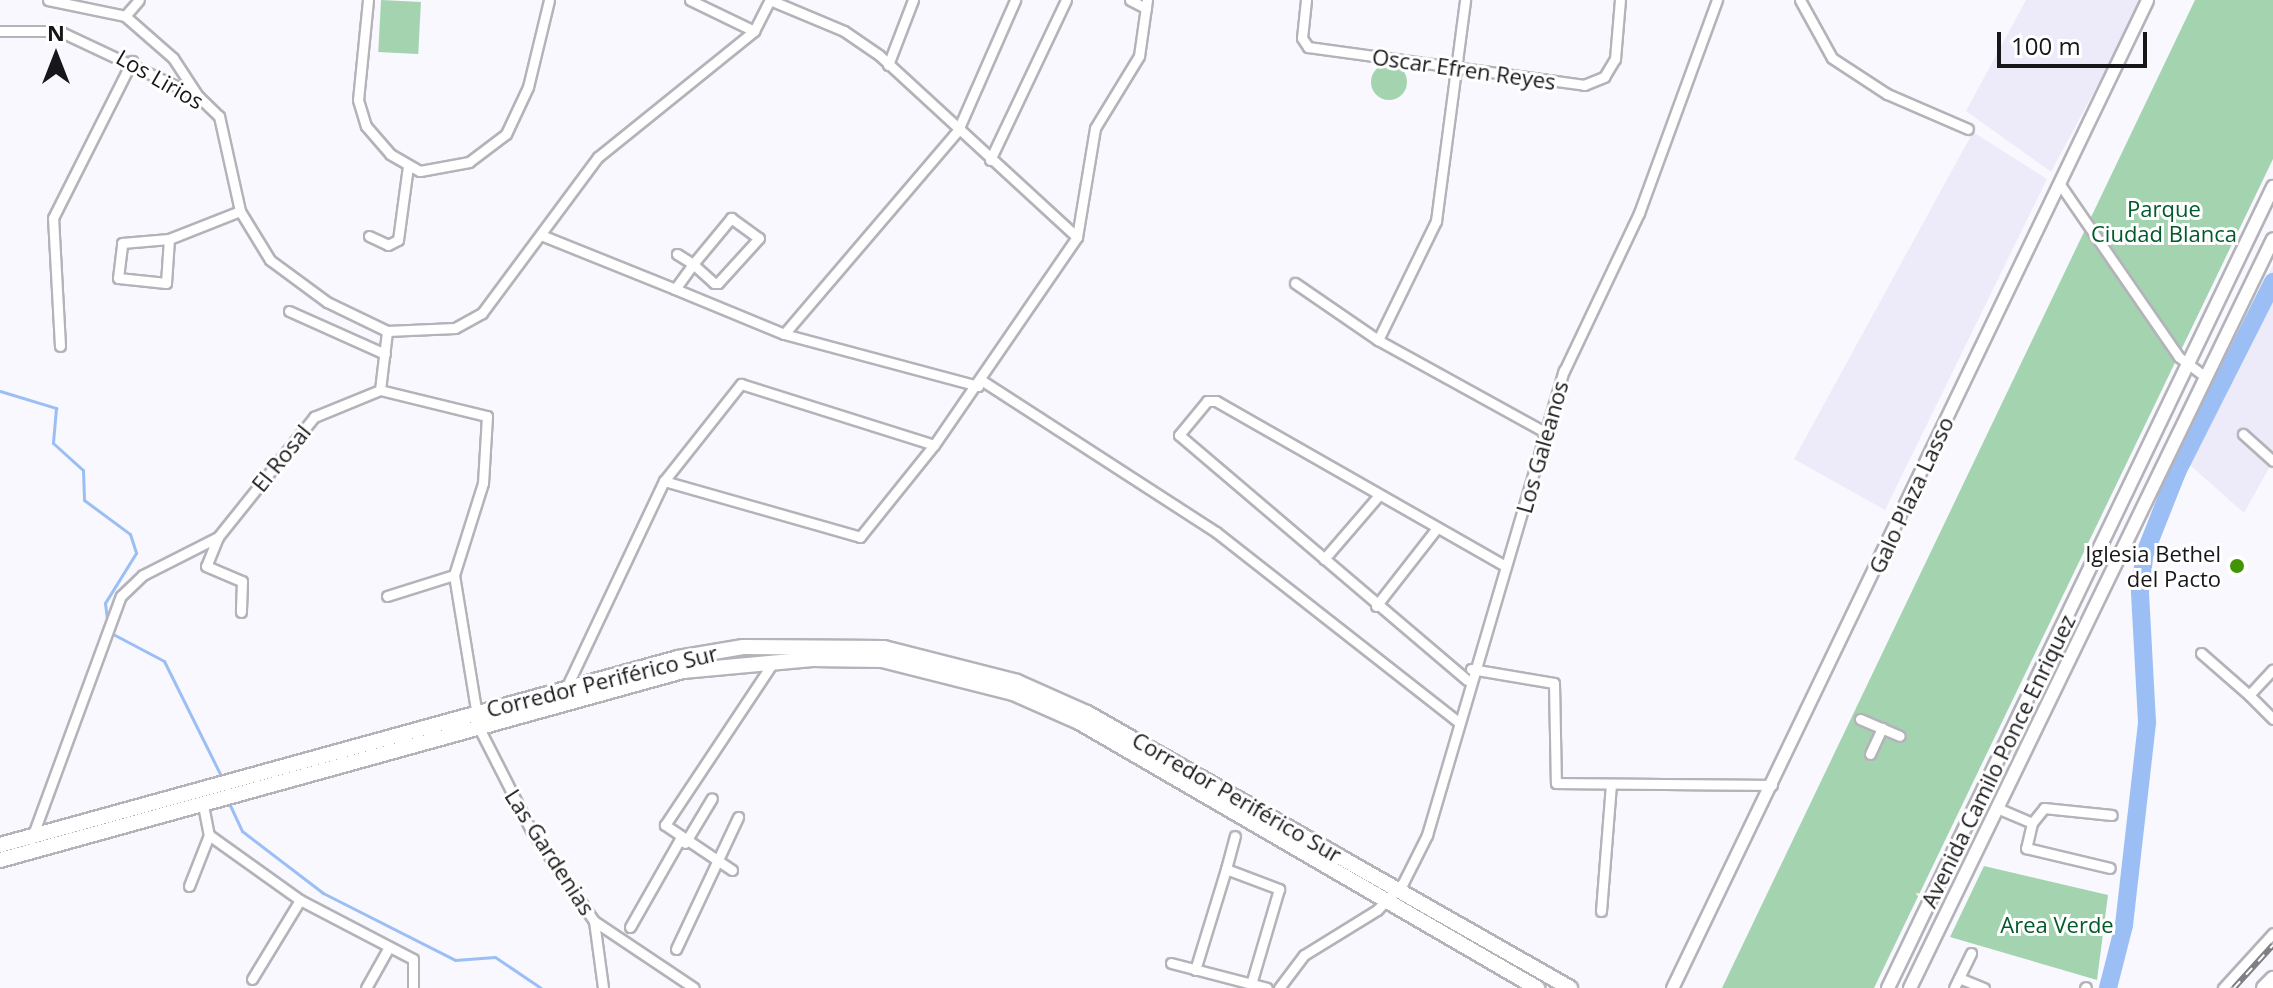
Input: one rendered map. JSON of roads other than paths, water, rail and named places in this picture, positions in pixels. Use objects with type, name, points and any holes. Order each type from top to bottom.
[{"type":"main road","name":"Avenida Camilo Ponce Enriquez","points":[[1888,988],[2273,187]]},
{"type":"main road","name":"Avenida Camilo Ponce Enriquez","points":[[1910,988],[2273,239]]},
{"type":"main road","name":"Corredor Periférico Sur","points":[[0,845],[567,686],[743,647],[884,648],[943,661],[1087,713],[1400,887],[1570,988]]},
{"type":"main road","name":"Corredor Periférico Sur","points":[[0,860],[683,671],[774,661],[882,660],[1013,693],[1079,722],[1537,988]]},
{"type":"main road","points":[[2264,988],[2273,979]]},
{"type":"street","points":[[48,0],[125,16],[173,58],[199,97]]},
{"type":"street","points":[[125,16],[139,0]]},
{"type":"street","points":[[368,0],[358,100],[366,126],[408,166],[446,170],[506,134],[528,87],[549,0]]},
{"type":"street","points":[[690,0],[754,31]]},
{"type":"street","points":[[387,596],[454,575],[483,483],[487,416],[380,390],[387,331],[468,322],[541,235],[598,157],[754,31],[770,0],[844,31],[888,65],[1077,237]]},
{"type":"street","points":[[888,65],[913,0]]},
{"type":"street","points":[[784,334],[958,130],[1015,0]]},
{"type":"street","points":[[990,160],[1066,0]]},
{"type":"street","points":[[664,481],[860,537],[979,383],[1077,237],[1095,128],[1139,56],[1146,4],[1130,0]]},
{"type":"street","name":"Oscar Efren Reyes","points":[[1306,0],[1303,44],[1459,70],[1584,85],[1604,77],[1615,59],[1620,0]]},
{"type":"street","points":[[1378,340],[1436,221],[1459,70],[1465,0]]},
{"type":"street","name":"Los Galeanos","points":[[1279,988],[1304,955],[1388,899],[1400,887],[1441,801],[1469,675],[1548,434],[1564,371],[1639,213],[1717,0]]},
{"type":"street","points":[[1800,0],[1832,58],[1887,94],[1968,129]]},
{"type":"street","name":"Galo Plaza Lasso","points":[[1672,988],[2147,0]]},
{"type":"street","name":"Los Lirios","points":[[0,31],[59,31],[132,61],[199,97],[227,136],[240,211],[263,251],[296,283],[387,331]]},
{"type":"street","points":[[60,346],[53,218],[132,61]]},
{"type":"street","points":[[369,236],[388,245],[398,240],[408,166]]},
{"type":"street","points":[[2059,183],[2188,367],[2206,377]]},
{"type":"street","points":[[169,239],[166,283],[118,278],[122,243],[169,239],[240,211]]},
{"type":"street","points":[[675,289],[693,264],[731,218],[759,238],[722,282],[693,264],[677,254]]},
{"type":"street","points":[[541,235],[784,334],[979,383],[1216,532],[1458,722]]},
{"type":"street","points":[[1295,283],[1378,340],[1548,434]]},
{"type":"street","points":[[289,311],[385,354]]},
{"type":"street","points":[[567,686],[664,481],[741,384],[934,445]]},
{"type":"street","name":"El Rosal","points":[[0,869],[19,855],[32,837],[121,596],[143,575],[218,537],[314,417],[380,390]]},
{"type":"street","points":[[1505,566],[1207,401],[1179,439],[1376,606],[1469,675],[1554,683],[1552,780],[1611,785],[1772,785]]},
{"type":"street","points":[[2243,434],[2273,461]]},
{"type":"street","points":[[1324,559],[1379,495]]},
{"type":"street","points":[[1376,606],[1437,528]]},
{"type":"street","points":[[218,537],[206,566],[242,581],[241,612]]},
{"type":"street","name":"Las Gardenias","points":[[454,575],[479,711],[479,728],[531,830],[594,921],[694,988]]},
{"type":"street","points":[[2201,653],[2273,719]]},
{"type":"street","points":[[732,870],[715,863],[667,830],[666,819],[774,661]]},
{"type":"street","points":[[2249,695],[2273,669]]},
{"type":"street","points":[[1860,719],[1900,736]]},
{"type":"street","points":[[1870,754],[1882,728]]},
{"type":"street","points":[[1601,911],[1611,785]]},
{"type":"street","points":[[630,927],[712,798]]},
{"type":"street","points":[[189,886],[209,835],[203,805]]},
{"type":"street","points":[[1997,808],[2032,823]]},
{"type":"street","points":[[2110,868],[2026,848],[2032,823],[2044,808],[2112,815]]},
{"type":"street","points":[[676,949],[738,817]]},
{"type":"street","points":[[209,835],[300,900],[413,959],[413,988]]},
{"type":"street","points":[[1195,970],[1235,836]]},
{"type":"street","points":[[1226,869],[1279,889],[1251,984]]},
{"type":"street","points":[[252,979],[300,900]]},
{"type":"street","points":[[594,921],[603,988]]},
{"type":"street","points":[[2223,988],[2273,933]]},
{"type":"street","points":[[366,988],[389,947]]},
{"type":"street","points":[[1954,988],[1971,953]]},
{"type":"street","points":[[1171,963],[1267,988]]},
{"type":"street","points":[[1959,978],[1984,988]]},
{"type":"waterway","points":[[2108,988],[2124,925],[2147,722],[2140,591],[2145,553],[2177,472],[2273,282]]},
{"type":"waterway","points":[[0,391],[56,408],[53,443],[83,470],[84,500],[130,534],[136,553],[105,603],[108,627]]},
{"type":"waterway","points":[[111,633],[164,661],[222,778]]},
{"type":"waterway","points":[[228,801],[242,831],[323,893],[455,960],[495,957],[541,988]]},
{"type":"railway","points":[[2234,988],[2273,945]]},
{"type":"place","name":"Iglesia Bethel del Pacto","points":[[2237,566]]},
{"type":"park label","name":"Parque Ciudad Blanca","points":[[2164,220]]},
{"type":"park label","name":"Area Verde","points":[[2057,925]]}]
